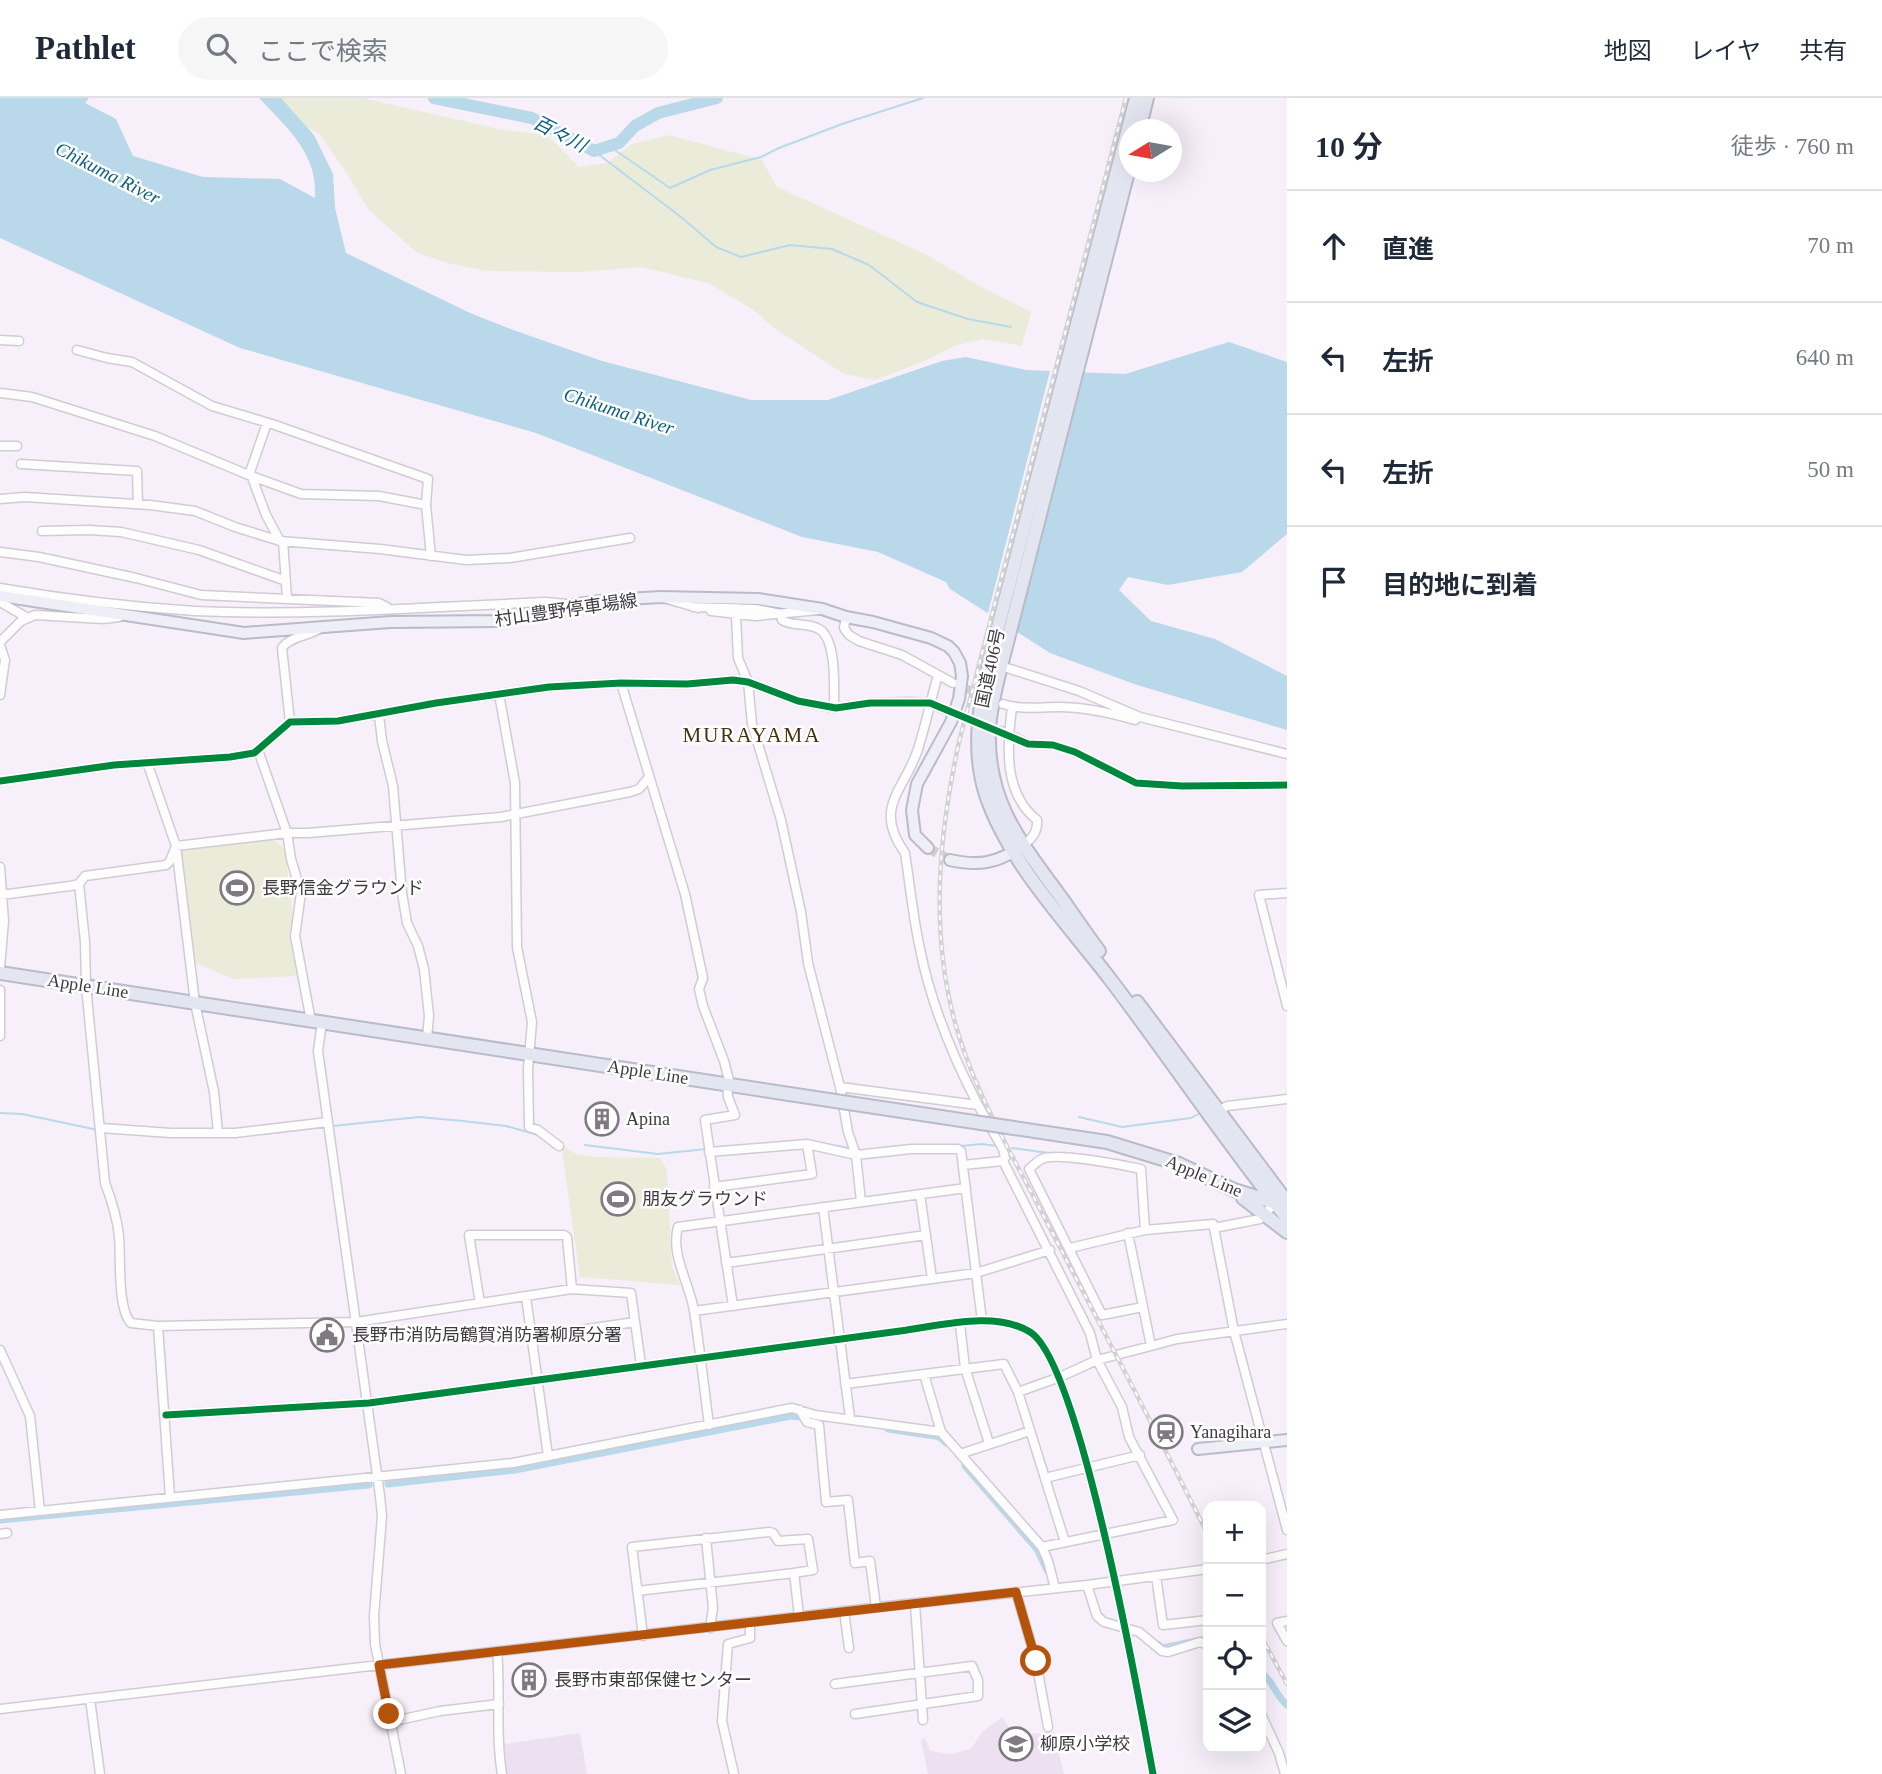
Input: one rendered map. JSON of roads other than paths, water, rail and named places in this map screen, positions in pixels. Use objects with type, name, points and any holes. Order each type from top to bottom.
[{"type":"highway","name":"国道406号","points":[[1136,98],[998,659],[989,732],[991,761],[998,796],[1018,849],[1140,1007],[1214,1113],[1283,1203]]},
{"type":"highway","points":[[1142,119],[1147,98]]},
{"type":"highway","name":"国道406号","points":[[998,659],[1125,182]]},
{"type":"highway","name":"Apple Line","points":[[0,973],[1107,1142],[1179,1164],[1231,1188],[1283,1203]]},
{"type":"highway","name":"国道406号","points":[[1214,1113],[1244,1162],[1283,1203]]},
{"type":"highway","points":[[1244,1162],[1243,1179],[1231,1188],[1287,1232]]},
{"type":"highway","points":[[1283,1203],[1287,1218]]},
{"type":"main road","name":"村山豊野停車場線","points":[[0,599],[244,633],[390,622],[498,621],[607,600],[661,597],[745,598],[822,609],[931,638],[954,652],[960,663],[962,676],[951,722],[917,784],[912,810],[915,835],[928,848]]},
{"type":"main road","points":[[950,860],[985,864],[1000,860],[1018,849]]},
{"type":"main road","points":[[1198,1449],[1287,1440]]},
{"type":"street","points":[[0,340],[19,341]]},
{"type":"street","points":[[77,350],[107,358],[129,360],[201,397],[212,406],[428,479],[426,505],[431,556]]},
{"type":"street","points":[[0,393],[32,397],[155,436],[301,494],[379,496],[426,505]]},
{"type":"street","points":[[267,423],[250,472],[266,516],[282,541],[287,598]]},
{"type":"street","points":[[0,446],[17,446]]},
{"type":"street","points":[[22,464],[138,471],[138,504]]},
{"type":"street","points":[[0,499],[25,497],[138,504],[195,511],[282,541],[380,549],[466,560],[510,558],[630,538]]},
{"type":"street","points":[[42,531],[121,532],[199,550],[286,580]]},
{"type":"street","points":[[0,552],[39,557],[201,595],[379,603],[390,608]]},
{"type":"street","points":[[0,588],[52,597],[195,611],[291,612],[546,602],[572,605]]},
{"type":"street","points":[[661,597],[736,616],[816,612],[822,609]]},
{"type":"street","points":[[0,599],[26,617]]},
{"type":"street","points":[[693,607],[756,609],[781,614]]},
{"type":"street","points":[[781,614],[784,622],[806,624],[821,629],[826,635],[833,664],[834,708]]},
{"type":"street","points":[[0,695],[5,660],[0,644],[26,617],[35,615],[103,619],[125,615]]},
{"type":"street","points":[[736,616],[738,658],[748,682],[752,724],[781,820],[801,912],[808,963],[840,1087],[845,1120],[856,1155],[861,1202]]},
{"type":"street","points":[[846,617],[844,628],[849,635],[865,644],[902,655],[953,683]]},
{"type":"street","points":[[290,722],[282,648],[290,640],[319,629]]},
{"type":"street","points":[[998,659],[1140,717],[1287,754]]},
{"type":"street","points":[[937,675],[918,749],[898,787],[892,807],[891,824],[896,840],[905,853],[920,949],[931,995],[949,1044],[978,1105],[1003,1149],[1003,1161],[1090,1333],[1097,1360],[1122,1407],[1129,1437],[1173,1520],[1042,1547]]},
{"type":"street","points":[[0,781],[148,762],[254,753],[290,722],[338,721],[436,703],[549,687],[621,683],[687,684],[733,680],[748,682],[798,701],[834,708],[870,703],[930,703],[948,711]]},
{"type":"street","points":[[621,683],[685,894],[703,978],[699,989],[724,1061],[728,1097],[735,1115],[705,1120],[733,1306]]},
{"type":"street","points":[[499,694],[516,783],[517,947],[532,1022],[528,1069],[529,1127],[538,1130],[559,1146]]},
{"type":"street","points":[[1003,704],[1012,707],[1061,707],[1120,715],[1135,720],[1140,717]]},
{"type":"street","points":[[1012,707],[1005,734],[1011,775],[1021,802],[1037,820],[1038,827],[1033,837],[1018,849]]},
{"type":"street","points":[[379,715],[393,786],[407,923],[418,946],[425,982],[429,1016],[427,1038]]},
{"type":"street","points":[[1005,734],[1028,744],[1053,745],[1075,752],[1136,783],[1182,786],[1287,785]]},
{"type":"street","points":[[258,750],[287,833],[301,893],[295,936],[317,1021],[318,1051],[369,1403],[382,1516],[374,1616],[379,1665],[401,1774]]},
{"type":"street","points":[[148,762],[176,846],[195,1003],[214,1092],[218,1133]]},
{"type":"street","points":[[176,846],[287,833],[458,822],[533,812],[631,792],[639,789],[649,777]]},
{"type":"street","points":[[1,895],[79,884],[86,876],[166,865],[170,862],[176,846]]},
{"type":"street","points":[[0,867],[4,921],[0,967]]},
{"type":"street","points":[[79,884],[105,1183],[119,1236],[124,1311],[131,1323],[158,1326],[356,1322],[572,1289],[631,1293],[641,1365]]},
{"type":"street","points":[[1287,892],[1259,895],[1287,1006]]},
{"type":"street","points":[[0,990],[0,1036]]},
{"type":"street","points":[[840,1087],[978,1105]]},
{"type":"street","points":[[1214,1113],[1227,1106],[1287,1099]]},
{"type":"street","points":[[101,1128],[218,1133],[281,1129],[328,1122]]},
{"type":"street","points":[[709,1152],[807,1144],[856,1155],[911,1149],[958,1149],[961,1151],[963,1165],[982,1321]]},
{"type":"street","points":[[714,1187],[812,1174],[807,1144]]},
{"type":"street","points":[[1143,1307],[1102,1315],[1029,1169],[1043,1158],[1110,1162],[1141,1169],[1145,1230]]},
{"type":"street","points":[[963,1165],[1003,1161]]},
{"type":"street","points":[[709,1424],[690,1289],[678,1260],[678,1227],[966,1188]]},
{"type":"street","points":[[920,1194],[932,1279]]},
{"type":"street","points":[[1214,1227],[1254,1221],[1283,1203]]},
{"type":"street","points":[[823,1207],[850,1418]]},
{"type":"street","points":[[1070,1248],[1145,1230],[1213,1224],[1234,1331],[1287,1530]]},
{"type":"street","points":[[1128,1233],[1151,1346]]},
{"type":"street","points":[[480,1303],[469,1235],[564,1235],[567,1237],[572,1289]]},
{"type":"street","points":[[726,1263],[926,1235]]},
{"type":"street","points":[[694,1311],[976,1273],[1050,1250]]},
{"type":"street","points":[[526,1297],[548,1456]]},
{"type":"street","points":[[166,1415],[369,1403],[839,1339],[982,1321],[1010,1322],[1030,1332],[1044,1346],[1060,1377],[1104,1534],[1126,1630],[1153,1774]]},
{"type":"street","points":[[532,1337],[635,1322]]},
{"type":"street","points":[[960,1324],[965,1368],[989,1443]]},
{"type":"street","points":[[1018,1392],[1097,1360],[1151,1346],[1287,1324]]},
{"type":"street","points":[[158,1326],[170,1497]]},
{"type":"street","points":[[0,1350],[30,1416],[40,1511]]},
{"type":"street","points":[[845,1384],[1003,1364],[1018,1392],[1066,1542]]},
{"type":"street","points":[[924,1374],[941,1432],[1042,1547],[1055,1588]]},
{"type":"street","points":[[0,1515],[481,1466],[548,1456],[792,1408],[941,1432]]},
{"type":"street","points":[[800,1410],[807,1422],[819,1425],[826,1502],[848,1500],[855,1563],[870,1561],[876,1608]]},
{"type":"street","points":[[960,1454],[1030,1431]]},
{"type":"street","points":[[1045,1478],[1140,1455]]},
{"type":"street","points":[[637,1591],[813,1570],[808,1539],[778,1541],[774,1533],[769,1532],[632,1547],[637,1591],[643,1636]]},
{"type":"street","points":[[706,1538],[713,1608],[710,1628]]},
{"type":"street","points":[[1266,1559],[1287,1554]]},
{"type":"street","points":[[0,1709],[1203,1570]]},
{"type":"street","points":[[794,1573],[799,1616]]},
{"type":"street","points":[[1157,1576],[1163,1625],[1203,1621]]},
{"type":"street","points":[[1087,1585],[1097,1615],[1104,1622],[1139,1632],[1162,1651],[1168,1652],[1203,1643]]},
{"type":"street","points":[[1016,1592],[1036,1661],[1048,1727]]},
{"type":"street","points":[[915,1604],[923,1720]]},
{"type":"street","points":[[844,1611],[849,1648]]},
{"type":"street","points":[[1287,1621],[1277,1623],[1287,1641]]},
{"type":"street","points":[[734,1774],[722,1721],[728,1644],[750,1638],[750,1623]]},
{"type":"street","points":[[497,1651],[498,1742],[502,1774]]},
{"type":"street","points":[[835,1684],[972,1666],[978,1680],[978,1696],[856,1714]]},
{"type":"street","points":[[90,1699],[100,1774]]},
{"type":"street","points":[[390,1722],[440,1711],[499,1704]]},
{"type":"street","points":[[1266,1725],[1285,1774]]},
{"type":"water","name":"Chikuma River","points":[[0,98],[89,98],[85,103],[116,119],[133,156],[203,177],[280,179],[315,198],[315,182],[306,154],[290,131],[259,98],[281,98],[314,135],[333,174],[335,208],[346,253],[470,313],[516,331],[602,361],[751,400],[828,400],[942,361],[966,357],[1026,370],[1125,374],[1229,342],[1287,362],[1287,534],[1242,572],[1168,585],[1128,577],[1119,590],[1151,621],[1215,639],[1287,676],[1287,730],[1134,684],[1050,653],[950,589],[946,582],[878,552],[802,537],[536,433],[240,348],[0,238]]},
{"type":"waterway","name":"百々川","points":[[434,98],[532,118],[594,151],[619,143],[635,126],[658,113],[717,98]]},
{"type":"waterway","points":[[609,146],[670,188],[710,170],[761,157],[842,124],[923,98]]},
{"type":"waterway","points":[[594,151],[716,247],[741,257],[790,245],[832,249],[869,265],[917,302],[968,319],[1011,327]]},
{"type":"waterway","points":[[0,1113],[22,1114],[98,1130]]},
{"type":"waterway","points":[[1079,1117],[1122,1127],[1191,1118],[1200,1113]]},
{"type":"waterway","points":[[333,1126],[419,1117],[463,1121],[506,1126],[538,1135],[558,1149]]},
{"type":"waterway","points":[[264,1134],[324,1127]]},
{"type":"waterway","points":[[805,1140],[849,1148]]},
{"type":"waterway","points":[[585,1145],[658,1154],[706,1149]]},
{"type":"waterway","points":[[722,1147],[748,1145]]},
{"type":"waterway","points":[[915,1145],[955,1145]]},
{"type":"waterway","points":[[960,1146],[997,1146]]},
{"type":"waterway","points":[[1012,1148],[1049,1153]]},
{"type":"waterway","points":[[388,1484],[515,1470],[791,1416],[800,1417]]},
{"type":"waterway","points":[[888,1429],[935,1436],[946,1443]]},
{"type":"waterway","points":[[965,1466],[1037,1549],[1048,1572]]},
{"type":"waterway","points":[[0,1520],[369,1485]]},
{"type":"waterway","points":[[1159,1645],[1162,1648],[1203,1640]]},
{"type":"waterway","points":[[1266,1677],[1287,1705]]},
{"type":"tunnel","points":[[956,684],[986,697]]},
{"type":"tunnel","points":[[952,712],[982,724]]},
{"type":"tunnel","points":[[928,848],[950,860]]},
{"type":"railway","points":[[1126,98],[959,742],[942,846],[940,915],[942,950],[954,1019],[981,1093],[1203,1525]]},
{"type":"railway","points":[[1266,1645],[1287,1684]]},
{"type":"place","name":"長野信金グラウンド","points":[[237,888]]},
{"type":"place","name":"Apina","points":[[602,1119]]},
{"type":"place","name":"朋友グラウンド","points":[[618,1199]]},
{"type":"place","name":"長野市消防局鶴賀消防署柳原分署","points":[[327,1335]]},
{"type":"place","name":"Yanagihara","points":[[1166,1432]]},
{"type":"place","name":"長野市東部保健センター","points":[[529,1680]]},
{"type":"place","name":"柳原小学校","points":[[1016,1744]]},
{"type":"district","name":"MURAYAMA","points":[[752,735]]}]
